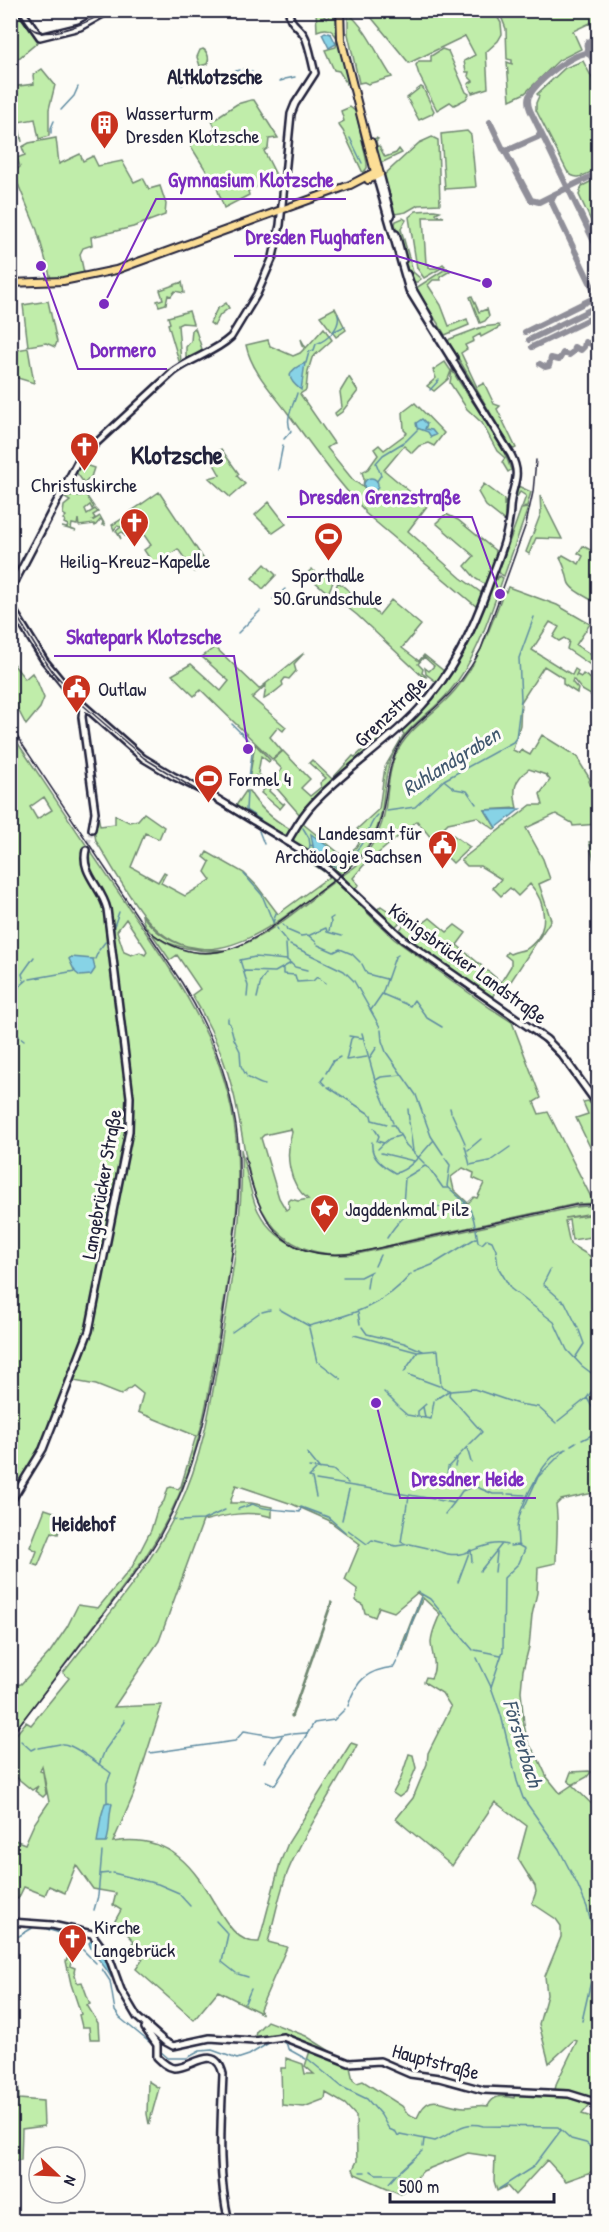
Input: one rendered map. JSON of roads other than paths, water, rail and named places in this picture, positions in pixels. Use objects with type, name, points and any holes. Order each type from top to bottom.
[{"type":"main road","points":[[23,13],[40,36],[75,29],[94,21],[110,10]]},
{"type":"main road","points":[[10,591],[69,475],[84,454],[172,372],[222,344],[235,332],[265,279],[276,248],[280,223],[292,109],[315,73],[307,41],[292,23],[289,10]]},
{"type":"main road","points":[[10,283],[63,281],[116,270],[378,173],[345,43],[342,10]]},
{"type":"main road","name":"Grenzstraße","points":[[287,842],[314,803],[415,713],[439,686],[472,629],[509,527],[511,498],[517,481],[514,462],[412,288],[378,173]]},
{"type":"main road","points":[[283,197],[294,206]]},
{"type":"main road","points":[[269,215],[280,223]]},
{"type":"main road","name":"Königsbrücker Landstraße","points":[[10,605],[44,660],[83,707],[150,763],[213,796],[328,869],[404,940],[546,1039],[562,1055],[598,1105]]},
{"type":"main road","points":[[83,707],[82,717],[95,812],[92,829]]},
{"type":"main road","points":[[82,717],[89,712]]},
{"type":"main road","name":"Langebrücker Straße","points":[[10,1503],[43,1449],[92,1322],[129,1131],[130,1097],[106,906],[101,892],[85,867],[86,850]]},
{"type":"main road","name":"Hauptstraße","points":[[10,1922],[52,1925],[92,1934],[109,1957],[121,1990],[155,2041],[157,2051],[167,2066],[175,2068],[207,2058],[217,2061],[223,2074],[220,2142],[223,2187],[229,2222]]},
{"type":"main road","name":"Hauptstraße","points":[[142,2022],[166,2043],[173,2046],[210,2038],[254,2041],[283,2037],[349,2063],[380,2061],[410,2074],[440,2078],[483,2090],[561,2093],[597,2100]]},
{"type":"water","points":[[325,32],[331,34],[336,44],[329,48],[322,34]]},
{"type":"water","points":[[305,363],[301,390],[290,375],[294,369]]},
{"type":"water","points":[[422,419],[427,424],[425,429],[432,430],[436,435],[431,437],[428,432],[417,428],[416,423]]},
{"type":"water","points":[[371,478],[376,480],[378,485],[376,490],[371,492],[366,490],[364,485],[366,480]]},
{"type":"water","points":[[520,809],[496,828],[485,810]]},
{"type":"water","points":[[311,834],[330,848],[325,857],[314,852]]},
{"type":"water","points":[[71,957],[93,959],[95,969],[91,975],[80,976],[75,972],[69,959]]},
{"type":"water","points":[[105,1803],[112,1804],[108,1838],[106,1843],[97,1843]]},
{"type":"water","points":[[93,1939],[108,1961],[113,1976],[111,1977],[93,1951],[89,1943]]},
{"type":"waterway","points":[[243,69],[252,72]]},
{"type":"waterway","points":[[216,74],[221,76],[239,70]]},
{"type":"waterway","points":[[182,85],[188,76],[202,73]]},
{"type":"waterway","points":[[285,79],[295,77]]},
{"type":"waterway","points":[[280,81],[284,80]]},
{"type":"waterway","points":[[61,110],[74,96],[78,87]]},
{"type":"waterway","points":[[51,128],[54,121]]},
{"type":"waterway","points":[[350,138],[362,163]]},
{"type":"waterway","points":[[306,363],[309,352],[314,350],[316,344],[329,336],[336,328],[338,314]]},
{"type":"waterway","points":[[333,332],[345,326]]},
{"type":"waterway","points":[[430,390],[439,380]]},
{"type":"waterway","points":[[284,439],[291,431],[289,416],[297,393]]},
{"type":"waterway","points":[[377,481],[381,475],[376,463],[383,455],[406,441],[418,429]]},
{"type":"waterway","points":[[278,470],[283,445]]},
{"type":"waterway","points":[[273,599],[285,589]]},
{"type":"waterway","points":[[238,633],[260,611]]},
{"type":"waterway","name":"Ruhlandgraben","points":[[387,811],[415,807],[444,780],[513,742],[516,738],[521,699],[519,658],[534,617]]},
{"type":"waterway","points":[[232,724],[253,745],[248,786]]},
{"type":"waterway","points":[[445,781],[455,789],[467,791],[476,804]]},
{"type":"waterway","points":[[247,792],[246,810],[262,823]]},
{"type":"waterway","name":"Ruhlandgraben","points":[[325,857],[336,867],[353,854],[378,815]]},
{"type":"waterway","points":[[303,828],[310,845]]},
{"type":"waterway","points":[[259,831],[264,844]]},
{"type":"waterway","name":"Ruhlandgraben","points":[[309,850],[310,845],[313,846]]},
{"type":"waterway","points":[[244,874],[262,895],[273,922]]},
{"type":"waterway","points":[[114,926],[119,912]]},
{"type":"waterway","name":"Ruhlandgraben","points":[[273,923],[276,913]]},
{"type":"waterway","points":[[329,931],[330,919],[333,917]]},
{"type":"waterway","points":[[286,927],[287,930],[301,936],[308,935],[317,943]]},
{"type":"waterway","points":[[310,935],[326,928],[327,932],[342,936]]},
{"type":"waterway","points":[[113,937],[114,929]]},
{"type":"waterway","name":"Ruhlandgraben","points":[[279,932],[288,943]]},
{"type":"waterway","points":[[99,950],[106,941]]},
{"type":"waterway","points":[[247,997],[248,986],[240,960],[255,957],[287,960],[286,944]]},
{"type":"waterway","name":"Ruhlandgraben","points":[[290,945],[344,971],[354,981],[380,1027]]},
{"type":"waterway","points":[[318,945],[334,952],[340,949],[352,954],[360,962]]},
{"type":"waterway","points":[[95,959],[98,952]]},
{"type":"waterway","points":[[371,1010],[382,994],[395,957],[398,955]]},
{"type":"waterway","points":[[24,981],[22,974],[34,957]]},
{"type":"waterway","points":[[287,960],[295,967],[307,970]]},
{"type":"waterway","points":[[244,971],[275,972],[291,963]]},
{"type":"waterway","points":[[362,964],[367,974],[386,979]]},
{"type":"waterway","points":[[283,969],[283,974],[295,975],[297,982],[313,981],[317,977],[326,983]]},
{"type":"waterway","points":[[30,979],[75,971]]},
{"type":"waterway","points":[[257,998],[261,981],[266,974]]},
{"type":"waterway","points":[[10,995],[27,980]]},
{"type":"waterway","points":[[382,994],[410,1006],[414,1000],[427,1018],[442,1027]]},
{"type":"waterway","points":[[228,1018],[240,1051],[241,1066],[246,1075]]},
{"type":"waterway","points":[[10,1025],[15,1033],[24,1040]]},
{"type":"waterway","name":"Ruhlandgraben","points":[[381,1030],[386,1052],[416,1095],[431,1136],[443,1154]]},
{"type":"waterway","points":[[362,1033],[375,1080],[393,1123]]},
{"type":"waterway","points":[[349,1036],[362,1038]]},
{"type":"waterway","points":[[353,1037],[346,1060],[367,1057]]},
{"type":"waterway","points":[[369,1059],[377,1047]]},
{"type":"waterway","points":[[326,1073],[333,1061],[340,1057]]},
{"type":"waterway","points":[[376,1080],[381,1077],[402,1075]]},
{"type":"waterway","points":[[247,1077],[265,1085]]},
{"type":"waterway","points":[[324,1077],[321,1081],[325,1085]]},
{"type":"waterway","points":[[328,1087],[371,1115],[372,1120],[387,1124]]},
{"type":"waterway","points":[[450,1108],[451,1112]]},
{"type":"waterway","points":[[408,1109],[409,1120]]},
{"type":"waterway","points":[[452,1114],[465,1143]]},
{"type":"waterway","points":[[409,1122],[413,1151]]},
{"type":"waterway","points":[[391,1125],[394,1125],[406,1145],[424,1163]]},
{"type":"waterway","points":[[374,1128],[379,1136],[377,1141],[384,1143],[399,1136]]},
{"type":"waterway","points":[[468,1150],[481,1139]]},
{"type":"waterway","points":[[372,1142],[375,1157],[395,1173],[411,1164],[433,1141]]},
{"type":"waterway","points":[[378,1149],[384,1143]]},
{"type":"waterway","points":[[465,1146],[470,1165],[490,1161],[510,1147]]},
{"type":"waterway","points":[[381,1153],[414,1161]]},
{"type":"waterway","name":"Ruhlandgraben","points":[[445,1158],[450,1165],[447,1186],[468,1207],[475,1226]]},
{"type":"waterway","points":[[403,1205],[405,1178],[425,1166],[429,1168],[443,1188],[449,1188]]},
{"type":"waterway","points":[[387,1238],[402,1218],[417,1209],[459,1208],[466,1202]]},
{"type":"waterway","name":"Ruhlandgraben","points":[[476,1229],[478,1242],[482,1244],[487,1239],[492,1241],[496,1250],[498,1267],[511,1289],[554,1322],[567,1350],[582,1366],[598,1378]]},
{"type":"waterway","points":[[414,1272],[432,1265],[476,1238]]},
{"type":"waterway","points":[[375,1266],[380,1255]]},
{"type":"waterway","points":[[550,1270],[543,1284],[559,1298]]},
{"type":"waterway","points":[[343,1277],[360,1277],[372,1271]]},
{"type":"waterway","points":[[367,1288],[369,1274]]},
{"type":"waterway","points":[[279,1309],[309,1326],[364,1309],[388,1295],[411,1274]]},
{"type":"waterway","points":[[561,1300],[565,1302],[578,1328]]},
{"type":"waterway","points":[[262,1312],[270,1310]]},
{"type":"waterway","points":[[232,1332],[259,1313]]},
{"type":"waterway","points":[[358,1313],[360,1324]]},
{"type":"waterway","points":[[362,1327],[367,1334],[404,1343],[423,1351]]},
{"type":"waterway","points":[[309,1328],[317,1362]]},
{"type":"waterway","points":[[575,1358],[584,1344],[579,1330]]},
{"type":"waterway","points":[[354,1335],[417,1352],[438,1350],[441,1386],[451,1391],[474,1389],[518,1404],[538,1407],[556,1423]]},
{"type":"waterway","points":[[404,1372],[417,1353]]},
{"type":"waterway","points":[[320,1363],[341,1379]]},
{"type":"waterway","points":[[409,1375],[439,1386]]},
{"type":"waterway","name":"Försterbach","points":[[594,1386],[598,1379]]},
{"type":"waterway","name":"Försterbach","points":[[594,1388],[587,1398],[598,1417]]},
{"type":"waterway","points":[[436,1399],[450,1390],[449,1395],[482,1432],[469,1445]]},
{"type":"waterway","points":[[384,1392],[398,1406]]},
{"type":"waterway","points":[[558,1421],[587,1398]]},
{"type":"waterway","points":[[399,1408],[407,1415],[431,1419],[434,1401]]},
{"type":"waterway","points":[[418,1417],[418,1411],[426,1404]]},
{"type":"waterway","points":[[423,1407],[425,1417]]},
{"type":"waterway","name":"Försterbach","points":[[582,1440],[598,1432]]},
{"type":"waterway","name":"Försterbach","points":[[571,1445],[576,1442]]},
{"type":"waterway","points":[[447,1476],[448,1467],[467,1447]]},
{"type":"waterway","points":[[467,1448],[471,1462]]},
{"type":"waterway","name":"Försterbach","points":[[524,1508],[538,1477],[566,1449]]},
{"type":"waterway","name":"Försterbach","points":[[567,1449],[559,1452],[543,1468],[530,1490],[518,1521],[518,1545],[525,1549],[519,1563],[504,1578],[503,1651],[491,1687],[501,1715],[523,1798],[559,1849],[587,1907],[598,1950],[582,2021]]},
{"type":"waterway","points":[[307,1453],[320,1469]]},
{"type":"waterway","points":[[455,1466],[457,1458]]},
{"type":"waterway","points":[[309,1467],[333,1470],[348,1483]]},
{"type":"waterway","points":[[316,1470],[309,1477],[312,1478],[316,1497]]},
{"type":"waterway","points":[[316,1480],[434,1499]]},
{"type":"waterway","points":[[437,1500],[454,1503],[462,1491],[474,1486],[493,1494],[505,1494]]},
{"type":"waterway","points":[[342,1520],[349,1490]]},
{"type":"waterway","points":[[508,1494],[525,1495]]},
{"type":"waterway","points":[[408,1502],[409,1496]]},
{"type":"waterway","points":[[445,1514],[454,1503]]},
{"type":"waterway","points":[[238,1509],[253,1504],[268,1509],[300,1512],[301,1507],[328,1517],[345,1532]]},
{"type":"waterway","points":[[406,1544],[401,1542],[407,1504]]},
{"type":"waterway","points":[[179,1521],[203,1520],[225,1510]]},
{"type":"waterway","points":[[348,1530],[367,1544],[372,1540],[396,1546],[410,1544],[428,1548]]},
{"type":"waterway","points":[[480,1571],[502,1544]]},
{"type":"waterway","points":[[431,1549],[456,1554],[489,1545],[507,1545]]},
{"type":"waterway","points":[[510,1546],[518,1545]]},
{"type":"waterway","points":[[458,1582],[470,1550]]},
{"type":"waterway","points":[[471,1550],[472,1562]]},
{"type":"waterway","points":[[495,1572],[497,1552]]},
{"type":"waterway","points":[[418,1592],[430,1599],[473,1650]]},
{"type":"waterway","points":[[399,1657],[422,1595]]},
{"type":"waterway","points":[[475,1650],[501,1655]]},
{"type":"waterway","points":[[477,1658],[491,1687]]},
{"type":"waterway","points":[[348,1706],[355,1689],[364,1678],[385,1668],[394,1667],[398,1659]]},
{"type":"waterway","points":[[266,1781],[275,1785],[314,1723],[334,1720],[345,1709]]},
{"type":"waterway","points":[[99,1765],[105,1750],[125,1722],[124,1720]]},
{"type":"waterway","points":[[150,1753],[235,1741],[244,1731],[273,1736],[291,1733]]},
{"type":"waterway","points":[[293,1734],[306,1733]]},
{"type":"waterway","points":[[264,1762],[282,1736]]},
{"type":"waterway","points":[[21,1741],[31,1750],[35,1748]]},
{"type":"waterway","points":[[38,1748],[60,1744]]},
{"type":"waterway","points":[[62,1744],[80,1751],[111,1773],[107,1783],[107,1802]]},
{"type":"waterway","points":[[94,1910],[98,1896],[102,1852]]},
{"type":"waterway","points":[[100,1874],[110,1873]]},
{"type":"waterway","points":[[113,1873],[158,1884],[179,1893]]},
{"type":"waterway","points":[[180,1895],[190,1906]]},
{"type":"waterway","points":[[216,1921],[227,1933]]},
{"type":"waterway","points":[[41,1926],[51,1931],[84,1939],[82,1949],[96,1963]]},
{"type":"waterway","points":[[10,1938],[19,1936],[34,1927]]},
{"type":"waterway","points":[[228,1934],[222,1962],[236,1973]]},
{"type":"waterway","points":[[102,1969],[110,1981],[115,2011],[120,2018],[154,2046]]},
{"type":"waterway","points":[[238,1974],[248,1977]]},
{"type":"waterway","points":[[245,2003],[251,1989]]},
{"type":"waterway","points":[[280,2040],[287,2045],[288,2049],[306,2059]]},
{"type":"waterway","points":[[160,2051],[168,2058],[187,2058],[200,2051],[212,2050],[237,2059],[249,2055],[272,2041]]},
{"type":"waterway","points":[[308,2059],[342,2087],[367,2099],[381,2115],[389,2129],[396,2132],[398,2136],[400,2134],[435,2141],[469,2125],[558,2127],[571,2139],[586,2143],[598,2152]]},
{"type":"waterway","points":[[540,2158],[561,2130]]},
{"type":"waterway","points":[[423,2147],[424,2139]]},
{"type":"waterway","points":[[371,2171],[376,2174],[397,2174],[422,2151]]},
{"type":"waterway","points":[[499,2189],[533,2167],[539,2159]]},
{"type":"waterway","points":[[360,2172],[365,2172]]},
{"type":"waterway","points":[[389,2183],[396,2175]]},
{"type":"tunnel","points":[[86,850],[92,829]]},
{"type":"tram line","points":[[19,10],[28,24],[34,30],[41,32],[72,28],[107,10]]},
{"type":"tram line","points":[[10,605],[58,679]]},
{"type":"tram line","points":[[54,673],[84,706],[144,758],[319,865],[395,937],[541,1040],[560,1059],[598,1111]]},
{"type":"railway","points":[[152,933],[175,946],[196,952],[217,952],[237,946],[275,924],[337,878],[367,850],[378,829],[391,766],[401,742],[413,727],[444,700],[467,672],[481,649],[526,524],[533,492],[536,460]]},
{"type":"railway","points":[[10,726],[182,983],[201,1017],[228,1088],[236,1126],[239,1167],[235,1228],[216,1361],[202,1430],[180,1496],[145,1560],[10,1737]]},
{"type":"railway","points":[[245,1157],[258,1201],[266,1219],[278,1233],[292,1244],[309,1251],[330,1254],[356,1253],[576,1205],[598,1204]]},
{"type":"place","name":"Wasserturm Dresden Klotzsche","points":[[105,150]]},
{"type":"place","name":"Dormero","points":[[41,266]]},
{"type":"place","name":"Dresden Flughafen","points":[[487,283]]},
{"type":"place","name":"Gymnasium Klotzsche","points":[[104,304]]},
{"type":"place","name":"Christuskirche","points":[[84,472]]},
{"type":"place","name":"Heilig-Kreuz-Kapelle","points":[[135,548]]},
{"type":"place","name":"Sporthalle 50.Grundschule","points":[[328,562]]},
{"type":"place","name":"Dresden Grenzstraße","points":[[500,594]]},
{"type":"place","name":"Outlaw","points":[[77,714]]},
{"type":"place","name":"Skatepark Klotzsche","points":[[248,749]]},
{"type":"place","name":"Formel 4","points":[[208,804]]},
{"type":"place","name":"Landesamt für Archäologie Sachsen","points":[[443,870]]},
{"type":"place","name":"Jagddenkmal Pilz","points":[[324,1234]]},
{"type":"place","name":"Dresdner Heide","points":[[376,1403]]},
{"type":"place","name":"Kirche Langebrück","points":[[73,1964]]},
{"type":"district","name":"Altklotzsche","points":[[215,76]]},
{"type":"district","name":"Klotzsche","points":[[177,454]]},
{"type":"district","name":"Heidehof","points":[[84,1523]]}]
